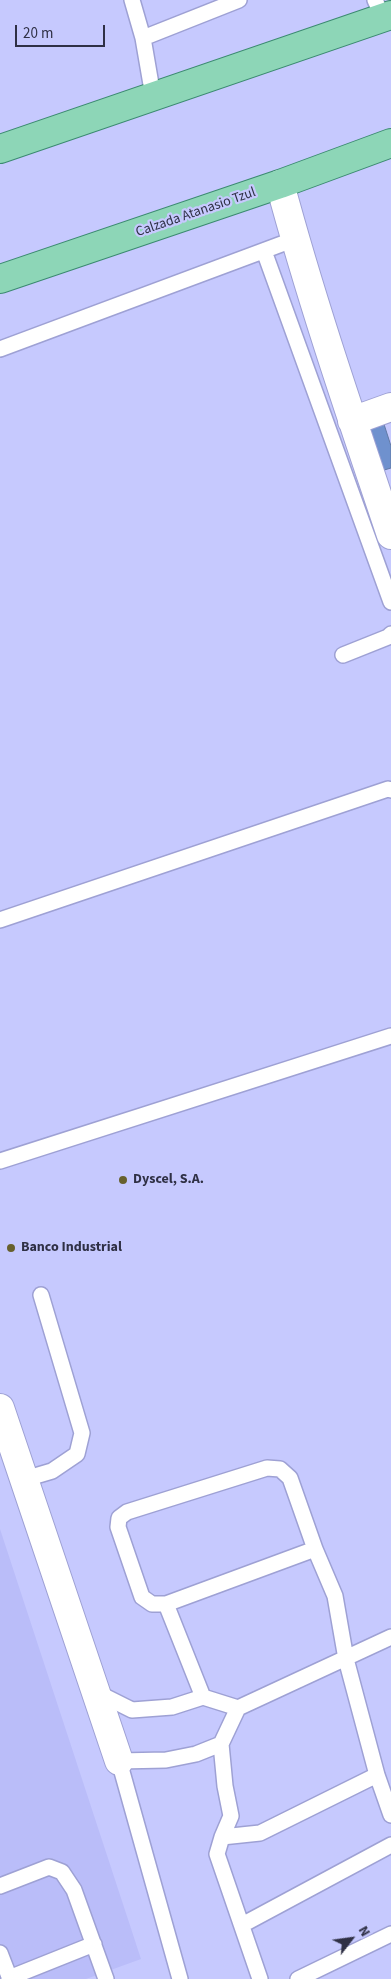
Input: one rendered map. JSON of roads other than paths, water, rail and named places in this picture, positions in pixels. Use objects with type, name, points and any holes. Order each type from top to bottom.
[{"type":"main road","points":[[3,147],[153,96],[383,11]]},
{"type":"main road","name":"Calzada Atanasio Tzul","points":[[0,279],[280,184],[391,144]]},
{"type":"street","points":[[280,184],[295,239],[352,421],[385,498],[391,536]]},
{"type":"street","points":[[352,421],[391,407]]},
{"type":"street","points":[[0,1408],[120,1761]]},
{"type":"lane","points":[[132,0],[143,38],[153,96]]},
{"type":"lane","points":[[143,38],[239,0]]},
{"type":"lane","points":[[0,349],[295,239]]},
{"type":"lane","points":[[264,251],[391,602]]},
{"type":"lane","points":[[343,655],[388,637],[391,634]]},
{"type":"lane","points":[[0,920],[388,789],[391,790]]},
{"type":"lane","points":[[0,1161],[391,1036]]},
{"type":"lane","points":[[24,1479],[52,1471],[77,1454],[82,1433],[41,1295]]},
{"type":"lane","points":[[315,1549],[166,1604],[152,1604],[142,1597],[118,1526],[119,1518],[127,1512],[267,1468],[280,1469],[290,1478],[315,1549],[335,1596],[346,1659],[377,1775],[391,1815]]},
{"type":"lane","points":[[166,1604],[202,1697]]},
{"type":"lane","points":[[260,1979],[217,1854],[231,1816],[225,1786],[221,1744],[238,1708],[391,1637]]},
{"type":"lane","points":[[96,1692],[132,1710],[172,1707],[202,1697],[238,1708]]},
{"type":"lane","points":[[180,1979],[120,1761],[166,1760],[196,1754],[221,1744]]},
{"type":"lane","points":[[222,1837],[260,1833],[377,1775]]},
{"type":"lane","points":[[242,1924],[391,1845]]},
{"type":"lane","points":[[0,1886],[49,1867],[62,1872],[74,1890],[106,1979]]},
{"type":"lane","points":[[298,1979],[391,1934]]},
{"type":"lane","points":[[0,1953],[10,1978],[94,1944]]},
{"type":"place","name":"Dyscel, S.A.","points":[[123,1180]]},
{"type":"place","name":"Banco Industrial","points":[[11,1248]]}]
